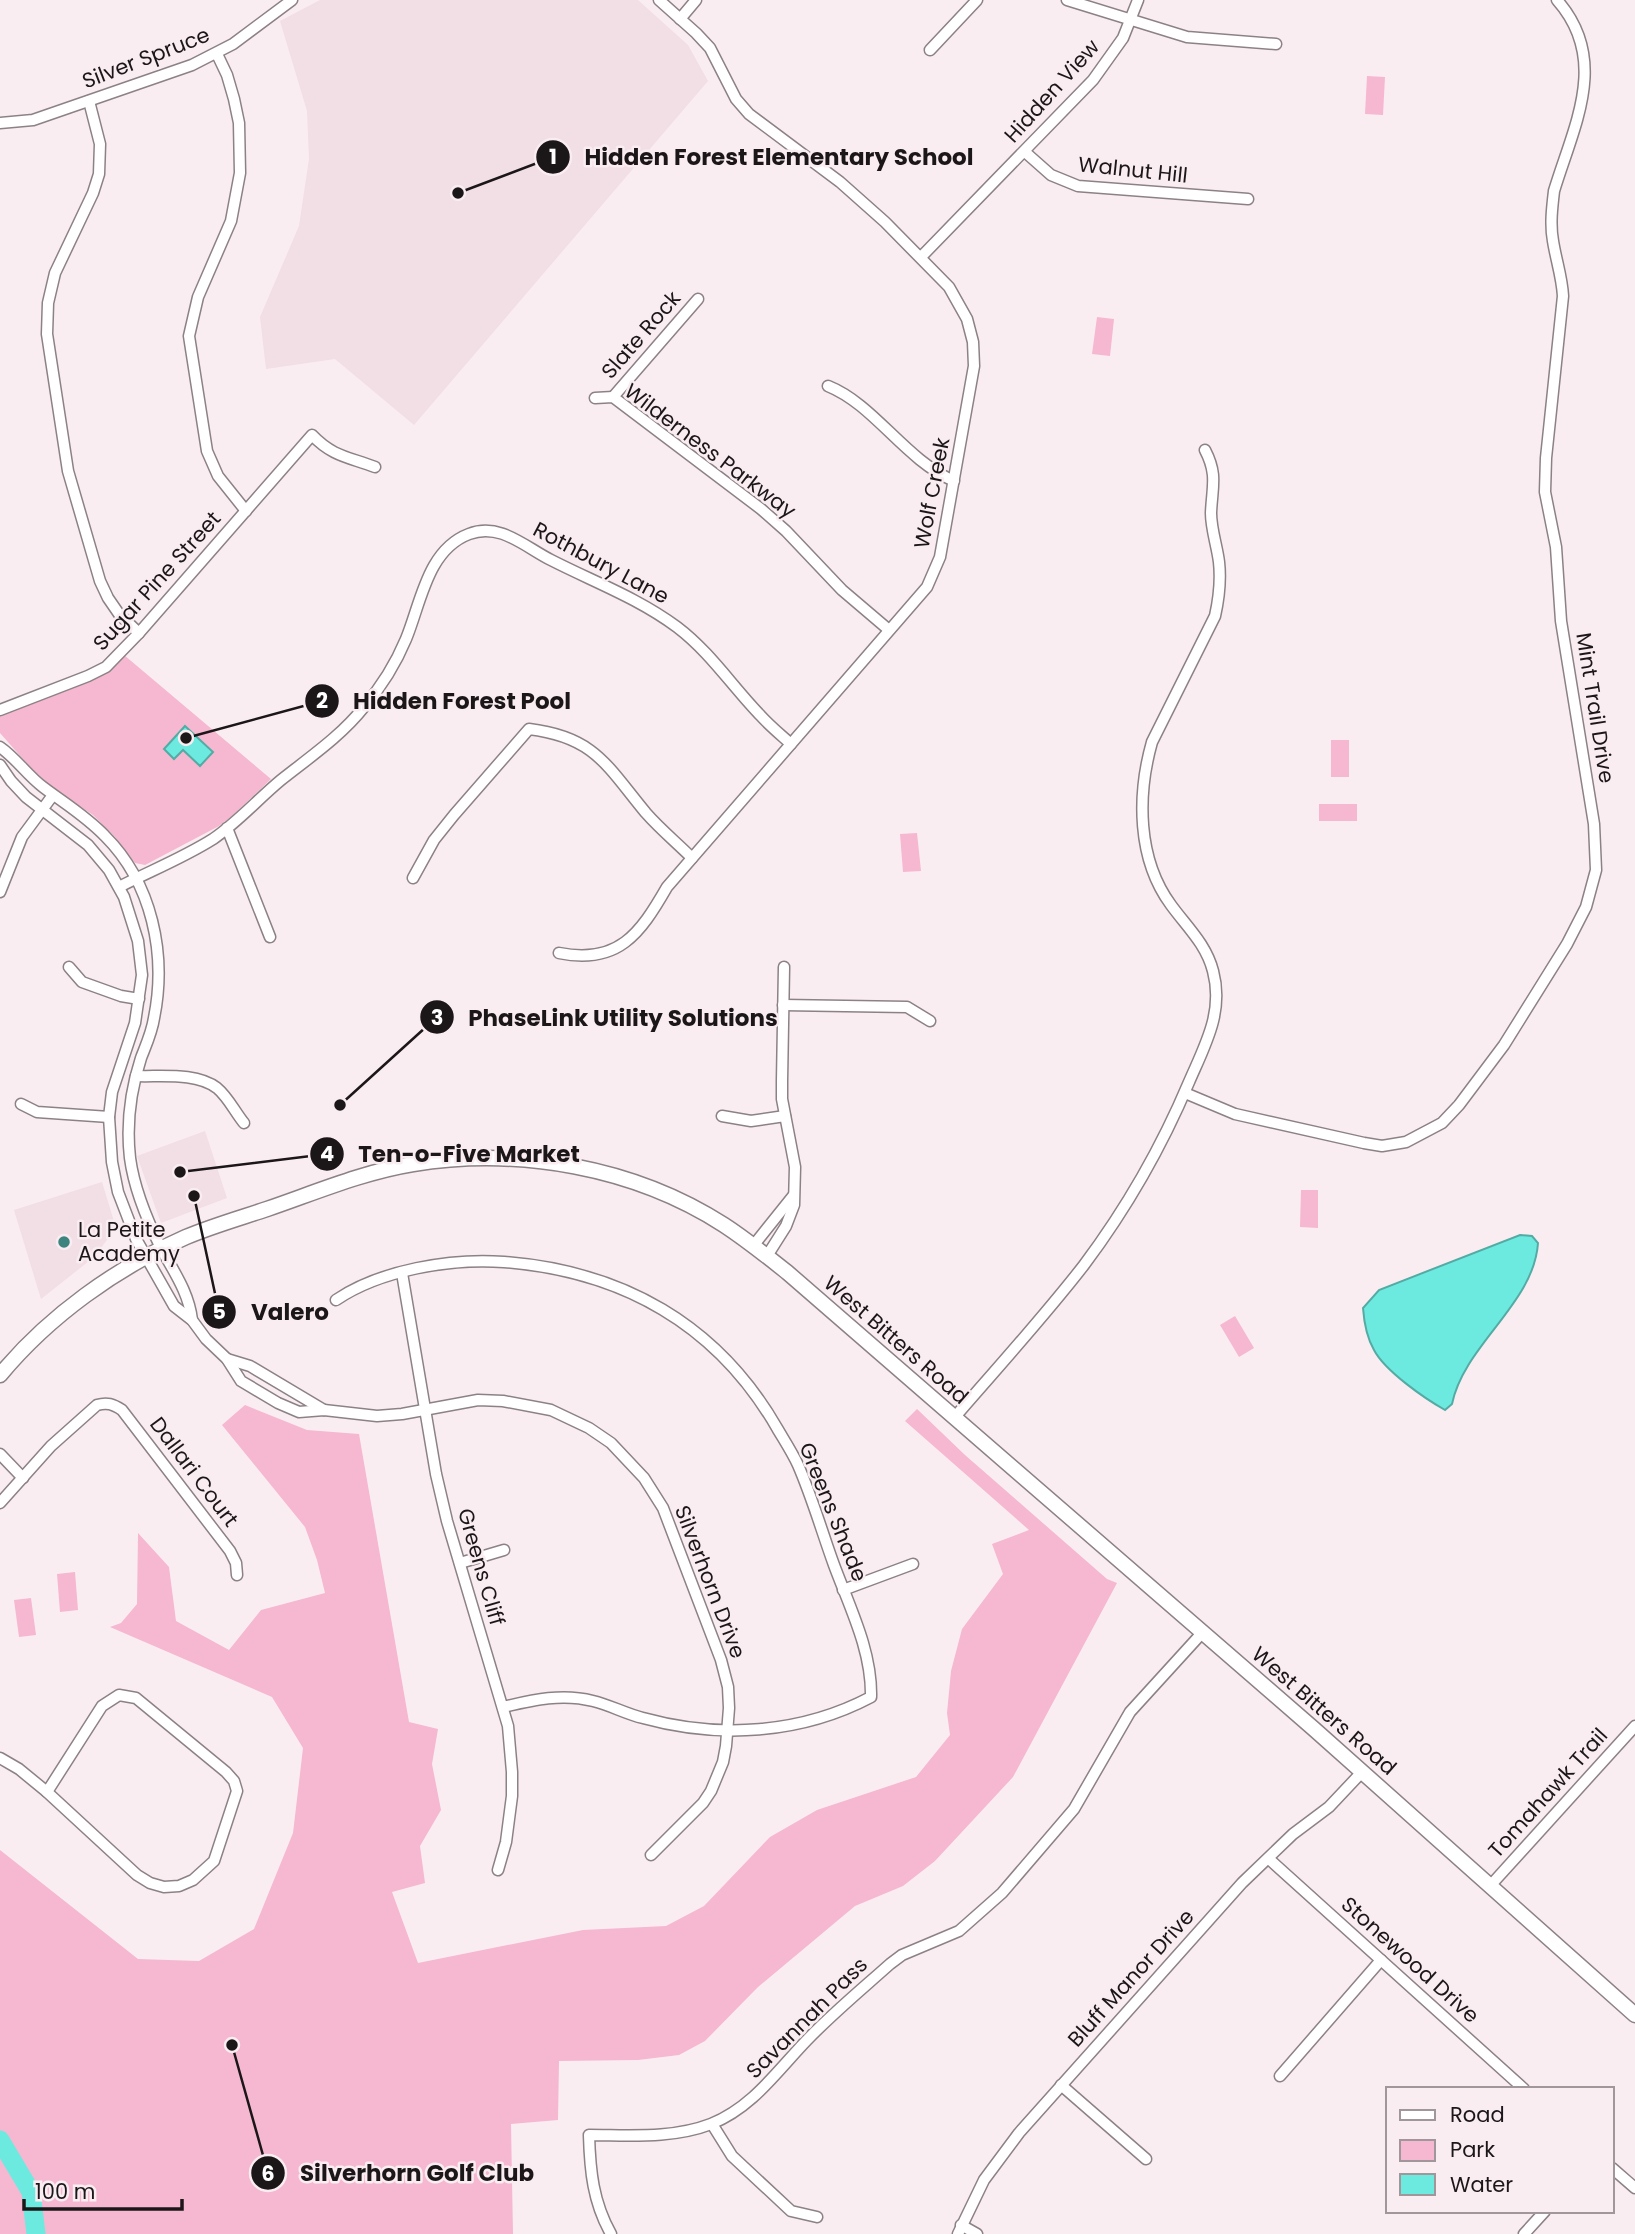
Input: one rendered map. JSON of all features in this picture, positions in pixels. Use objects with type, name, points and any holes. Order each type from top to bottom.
[{"type":"main road","name":"West Bitters Road","points":[[0,1375],[50,1325],[82,1298],[146,1257],[188,1236],[365,1176],[412,1164],[504,1158],[555,1163],[627,1180],[684,1203],[724,1225],[767,1256],[1362,1772],[1635,2015]]},
{"type":"street","name":"Silver Spruce","points":[[0,124],[33,120],[192,65],[217,54],[292,0]]},
{"type":"street","name":"Wolf Creek","points":[[559,953],[589,957],[608,953],[626,943],[652,913],[667,887],[927,587],[937,567],[974,366],[973,342],[967,319],[956,297],[921,257],[840,182],[749,114],[736,99],[710,48],[659,0]]},
{"type":"street","points":[[680,19],[696,0]]},
{"type":"street","points":[[930,50],[977,0]]},
{"type":"street","points":[[1067,0],[1187,37],[1276,44]]},
{"type":"street","name":"Hidden View","points":[[921,257],[1093,80],[1123,38],[1139,0]]},
{"type":"street","name":"Mint Trail Drive","points":[[1185,1093],[1235,1114],[1364,1143],[1382,1146],[1397,1144],[1422,1135],[1442,1123],[1473,1089],[1567,944],[1586,907],[1596,870],[1594,824],[1561,621],[1556,547],[1548,511],[1544,473],[1563,296],[1562,279],[1552,238],[1552,206],[1554,191],[1583,96],[1586,74],[1578,30],[1557,0]]},
{"type":"street","points":[[217,54],[227,75],[237,111],[241,148],[240,173],[232,221],[198,297],[189,336],[206,451],[218,476],[246,511]]},
{"type":"street","points":[[89,101],[100,144],[99,174],[93,193],[55,273],[48,303],[47,334],[68,471],[100,581],[108,598],[139,634]]},
{"type":"street","name":"Walnut Hill","points":[[1025,152],[1051,175],[1078,186],[1248,199]]},
{"type":"street","name":"Slate Rock","points":[[614,397],[698,299]]},
{"type":"street","points":[[828,386],[847,395],[922,463],[954,481]]},
{"type":"street","name":"Wilderness Parkway","points":[[595,398],[614,397],[761,509],[786,531],[842,590],[889,630]]},
{"type":"street","name":"Sugar Pine Street","points":[[0,710],[106,667],[139,634],[312,435],[334,454],[375,467]]},
{"type":"street","points":[[954,1418],[1084,1265],[1128,1199],[1185,1093],[1214,1022],[1217,997],[1213,969],[1199,940],[1169,903],[1154,875],[1145,844],[1143,812],[1152,742],[1215,616],[1218,603],[1219,563],[1211,515],[1213,465],[1205,450]]},
{"type":"street","name":"Rothbury Lane","points":[[227,828],[338,735],[365,707],[405,642],[431,571],[441,554],[470,533],[498,532],[650,608],[706,653],[760,715],[791,744]]},
{"type":"street","points":[[413,877],[434,840],[528,729],[569,738],[601,758],[648,815],[692,858]]},
{"type":"street","name":"Silverhorn Drive","points":[[0,747],[52,794],[90,821],[107,837],[136,878],[149,908],[159,954],[158,1002],[131,1096],[128,1118],[130,1161],[152,1231],[190,1302],[191,1320]]},
{"type":"street","name":"Silverhorn Drive","points":[[0,765],[26,797],[88,845],[109,870],[124,897],[138,941],[142,975],[135,1023],[112,1092],[109,1117],[112,1162],[118,1192],[136,1239],[174,1307],[191,1320],[227,1359],[241,1381],[299,1412],[324,1410],[377,1416],[478,1400],[503,1401],[551,1410],[589,1428],[611,1443],[644,1478],[663,1508],[705,1615],[728,1687],[728,1731],[723,1762],[711,1791],[703,1803],[651,1855]]},
{"type":"street","points":[[0,892],[22,837],[52,794]]},
{"type":"street","points":[[119,887],[193,850],[227,828],[270,937]]},
{"type":"street","points":[[69,967],[82,982],[121,996],[139,999]]},
{"type":"street","points":[[767,1256],[793,1196],[794,1167],[782,1081],[783,967]]},
{"type":"street","points":[[783,1005],[907,1007],[930,1021]]},
{"type":"street","points":[[135,1023],[152,1029]]},
{"type":"street","points":[[136,1076],[203,1080],[216,1087],[244,1123]]},
{"type":"street","points":[[21,1104],[37,1112],[109,1117]]},
{"type":"street","points":[[722,1116],[751,1121],[785,1116]]},
{"type":"street","points":[[753,1246],[785,1215]]},
{"type":"street","name":"Greens Shade","points":[[336,1300],[355,1287],[401,1273],[467,1262],[504,1262],[552,1267],[620,1287],[670,1313],[709,1342],[747,1382],[798,1464],[868,1658],[872,1677],[871,1697],[807,1723],[728,1731]]},
{"type":"street","name":"Greens Cliff","points":[[401,1273],[447,1521],[503,1707],[511,1748],[512,1796],[506,1842],[498,1870]]},
{"type":"street","name":"Silverhorn Drive","points":[[227,1359],[250,1366],[324,1410]]},
{"type":"street","points":[[270,1398],[279,1382]]},
{"type":"street","name":"Dallari Court","points":[[23,1478],[51,1446],[97,1405],[106,1403],[122,1410],[230,1551],[236,1563],[237,1575]]},
{"type":"street","points":[[0,1454],[23,1478],[0,1503]]},
{"type":"street","points":[[0,1484],[9,1493]]},
{"type":"street","points":[[460,1563],[504,1550]]},
{"type":"street","points":[[843,1590],[913,1564]]},
{"type":"street","name":"Savannah Pass","points":[[611,2234],[594,2195],[589,2135],[657,2135],[712,2124],[758,2094],[805,2041],[890,1964],[902,1955],[959,1931],[1002,1893],[1074,1809],[1130,1712],[1202,1633]]},
{"type":"street","points":[[0,1758],[26,1774],[137,1875],[164,1887],[179,1886],[193,1880],[214,1861],[237,1791],[234,1781],[226,1772],[156,1715],[135,1698],[119,1695],[102,1706],[47,1792]]},
{"type":"street","points":[[503,1707],[543,1698],[580,1698],[642,1718],[686,1727],[728,1731]]},
{"type":"street","name":"Tomahawk Trail","points":[[1490,1886],[1635,1726]]},
{"type":"street","name":"Bluff Manor Drive","points":[[960,2230],[984,2180],[1004,2151],[1061,2085],[1242,1883],[1293,1834],[1329,1807],[1362,1772]]},
{"type":"street","name":"Stonewood Drive","points":[[1269,1858],[1522,2087]]},
{"type":"street","points":[[1280,2076],[1381,1960]]},
{"type":"street","points":[[1061,2085],[1146,2159]]},
{"type":"street","points":[[712,2124],[732,2156],[790,2211],[817,2217]]},
{"type":"street","points":[[1614,2170],[1635,2188]]},
{"type":"street","points":[[1524,2234],[1543,2213]]},
{"type":"street","points":[[960,2230],[977,2234]]},
{"type":"shaded area","points":[[320,0],[638,0],[688,45],[708,81],[414,425],[335,359],[266,369],[260,317],[299,226],[309,159],[307,111],[280,21]]},
{"type":"shaded area","points":[[205,1131],[227,1198],[161,1223],[137,1156]]},
{"type":"shaded area","name":"La Petite Academy","points":[[102,1182],[116,1228],[94,1257],[41,1299],[14,1210]]},
{"type":"green space","points":[[1367,76],[1385,77],[1383,115],[1365,114]]},
{"type":"green space","points":[[1097,317],[1114,319],[1110,356],[1092,354]]},
{"type":"green space","points":[[124,655],[271,779],[219,826],[145,865],[135,863],[93,815],[52,788],[0,733],[0,714]]},
{"type":"green space","points":[[1331,740],[1349,740],[1349,777],[1331,777]]},
{"type":"green space","points":[[1319,804],[1357,804],[1357,821],[1319,821]]},
{"type":"green space","points":[[917,833],[921,871],[903,872],[900,834]]},
{"type":"green space","points":[[1301,1190],[1318,1190],[1318,1228],[1300,1227]]},
{"type":"green space","points":[[1235,1316],[1254,1348],[1239,1357],[1220,1325]]},
{"type":"green space","points":[[245,1405],[307,1430],[359,1434],[409,1722],[438,1729],[432,1764],[441,1810],[420,1846],[425,1883],[392,1892],[418,1963],[583,1930],[666,1926],[704,1906],[770,1837],[817,1810],[916,1777],[950,1735],[947,1713],[951,1671],[962,1629],[1003,1574],[992,1544],[1029,1530],[905,1421],[917,1409],[965,1455],[1107,1579],[1117,1583],[1013,1777],[935,1861],[903,1886],[855,1906],[758,1987],[705,2041],[679,2055],[638,2060],[559,2061],[558,2120],[511,2124],[513,2234],[0,2234],[0,1850],[138,1959],[199,1961],[254,1929],[293,1833],[303,1748],[272,1697],[110,1627],[121,1623],[137,1604],[138,1533],[169,1567],[176,1621],[229,1650],[261,1610],[325,1593],[305,1527],[222,1425]]},
{"type":"green space","points":[[75,1572],[78,1610],[60,1612],[57,1574]]},
{"type":"green space","points":[[31,1598],[36,1635],[19,1637],[14,1600]]},
{"type":"water","points":[[185,726],[213,752],[200,766],[183,750],[174,759],[164,749]]},
{"type":"water","points":[[1520,1235],[1532,1236],[1538,1243],[1534,1265],[1525,1286],[1470,1363],[1452,1404],[1445,1410],[1406,1383],[1379,1358],[1368,1335],[1363,1308],[1379,1290]]},
{"type":"waterway","points":[[0,2140],[31,2192],[36,2234]]},
{"type":"place","name":"Hidden Forest Elementary School","points":[[458,193]]},
{"type":"place","name":"Hidden Forest Pool","points":[[186,738]]},
{"type":"place","name":"PhaseLink Utility Solutions","points":[[340,1105]]},
{"type":"place","name":"Ten-o-Five Market","points":[[180,1172]]},
{"type":"place","name":"Valero","points":[[194,1196]]},
{"type":"place","name":"La Petite Academy","points":[[64,1242]]},
{"type":"place","name":"Silverhorn Golf Club","points":[[232,2045]]}]
